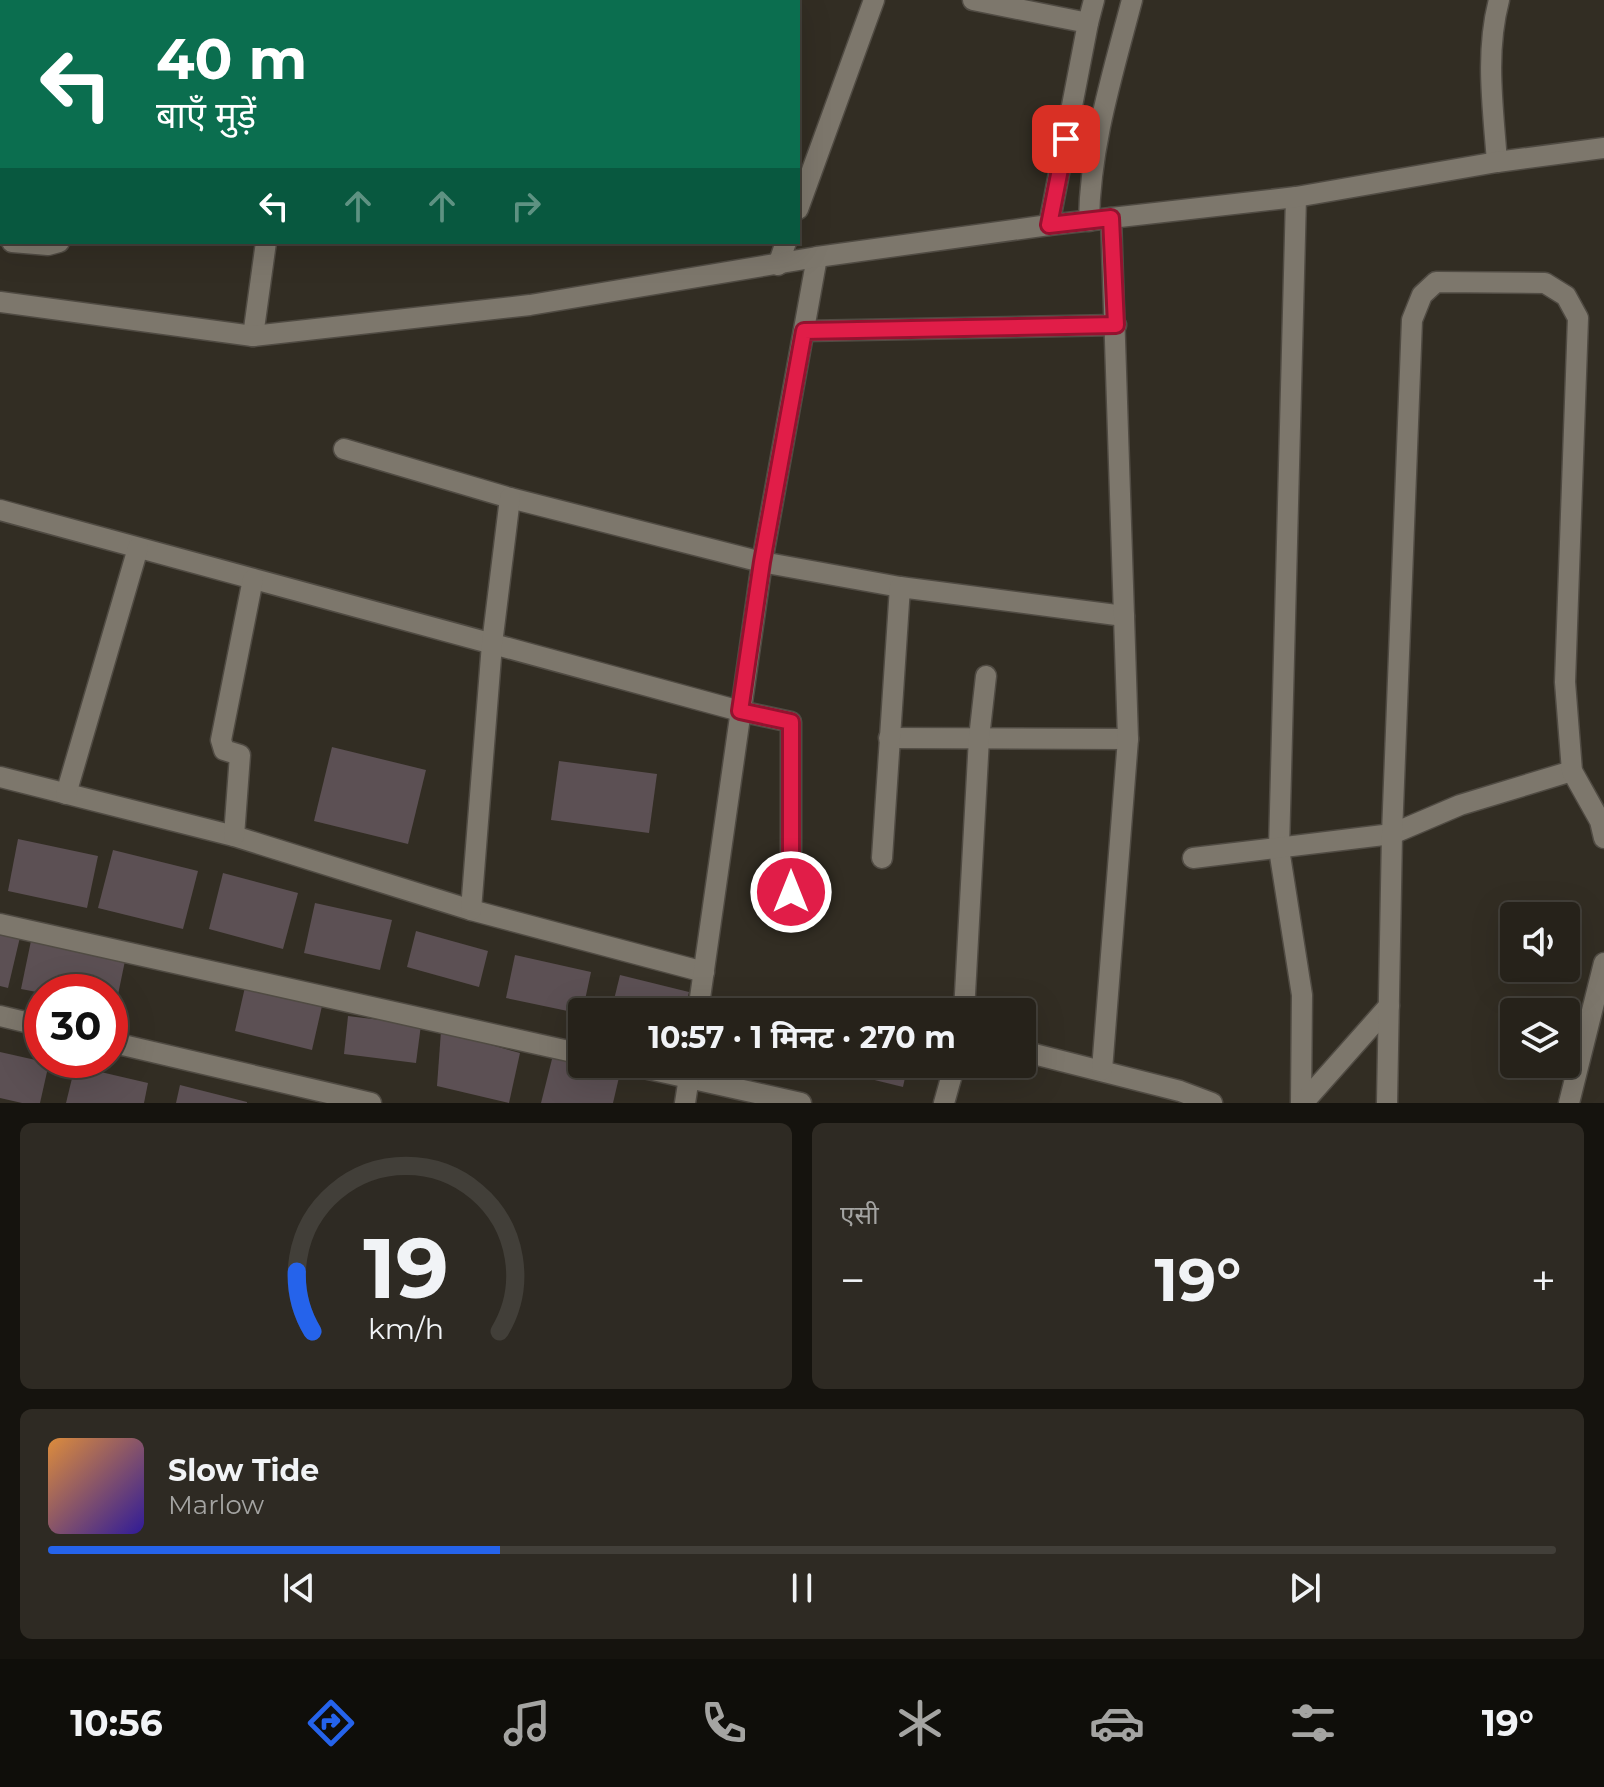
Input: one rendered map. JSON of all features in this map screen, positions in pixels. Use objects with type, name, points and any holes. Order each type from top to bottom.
[{"type":"street","points":[[800,204],[874,0]]},
{"type":"street","points":[[973,0],[1088,23]]},
{"type":"street","points":[[1049,225],[1094,0]]},
{"type":"street","points":[[1089,221],[1095,141],[1132,0]]},
{"type":"street","points":[[1497,162],[1490,63],[1499,0]]},
{"type":"street","points":[[0,302],[253,336],[530,305],[817,257],[1049,225],[1296,197],[1497,162],[1604,148]]},
{"type":"street","points":[[1296,197],[1279,849],[1302,995],[1302,1103]]},
{"type":"street","points":[[1102,1070],[1128,739],[1116,325],[1120,218]]},
{"type":"street","points":[[253,336],[266,244]]},
{"type":"street","points":[[778,265],[785,244]]},
{"type":"street","points":[[700,998],[762,562],[817,257]]},
{"type":"street","points":[[1387,1103],[1392,834],[1412,320],[1422,295],[1436,282],[1545,283],[1566,296],[1578,318],[1565,682],[1572,771],[1600,821],[1604,838]]},
{"type":"street","points":[[804,331],[1116,325]]},
{"type":"street","points":[[344,449],[510,498],[762,562],[900,587],[1124,616]]},
{"type":"street","points":[[471,910],[492,644],[510,498]]},
{"type":"street","points":[[0,510],[740,711],[791,722],[791,892]]},
{"type":"street","points":[[66,794],[138,548]]},
{"type":"street","points":[[234,836],[240,755],[224,750],[221,740],[253,579]]},
{"type":"street","points":[[882,858],[900,587]]},
{"type":"street","points":[[965,998],[979,738],[986,676]]},
{"type":"street","points":[[889,738],[1128,739]]},
{"type":"street","points":[[1193,858],[1392,834],[1460,805],[1572,771]]},
{"type":"street","points":[[0,777],[234,836],[471,910],[704,972]]},
{"type":"street","points":[[0,924],[568,1051]]},
{"type":"street","points":[[1569,1103],[1604,963]]},
{"type":"street","points":[[1302,1103],[1389,1006]]},
{"type":"street","points":[[0,1016],[24,1022]]},
{"type":"street","points":[[128,1046],[371,1103]]},
{"type":"street","points":[[1036,1054],[1180,1091],[1212,1103]]},
{"type":"street","points":[[685,1103],[689,1078]]},
{"type":"street","points":[[714,1078],[801,1103]]},
{"type":"street","points":[[944,1103],[951,1078]]},
{"type":"building","points":[[332,747],[426,770],[408,844],[314,821]]},
{"type":"building","points":[[559,761],[657,774],[649,833],[551,820]]},
{"type":"building","points":[[18,839],[98,856],[87,908],[8,891]]},
{"type":"building","points":[[113,850],[198,871],[183,929],[98,908]]},
{"type":"building","points":[[223,873],[298,893],[283,949],[209,929]]},
{"type":"building","points":[[315,903],[392,920],[380,970],[304,953]]},
{"type":"building","points":[[0,928],[21,933],[8,988],[0,986]]},
{"type":"building","points":[[416,931],[488,951],[479,987],[407,967]]},
{"type":"building","points":[[32,936],[126,956],[122,974],[24,974]]},
{"type":"building","points":[[515,955],[591,972],[585,998],[568,998],[568,1011],[506,998]]},
{"type":"building","points":[[620,975],[689,992],[688,998],[614,998]]},
{"type":"building","points":[[245,987],[322,1006],[312,1050],[235,1031]]},
{"type":"building","points":[[348,1016],[421,1025],[416,1063],[344,1054]]},
{"type":"building","points":[[441,1031],[520,1053],[509,1103],[437,1086]]},
{"type":"building","points":[[0,1052],[24,1057],[24,1078],[46,1078],[40,1103],[0,1098]]},
{"type":"building","points":[[553,1055],[568,1059],[568,1078],[619,1078],[613,1103],[541,1103]]},
{"type":"building","points":[[72,1078],[127,1078],[148,1083],[144,1103],[66,1103]]},
{"type":"building","points":[[866,1078],[905,1078],[903,1087]]},
{"type":"building","points":[[180,1085],[247,1102],[247,1103],[176,1103]]},
{"type":"route","points":[[791,892],[791,722],[740,711],[762,562],[804,331],[1116,325],[1111,218],[1049,225],[1066,139]]}]
